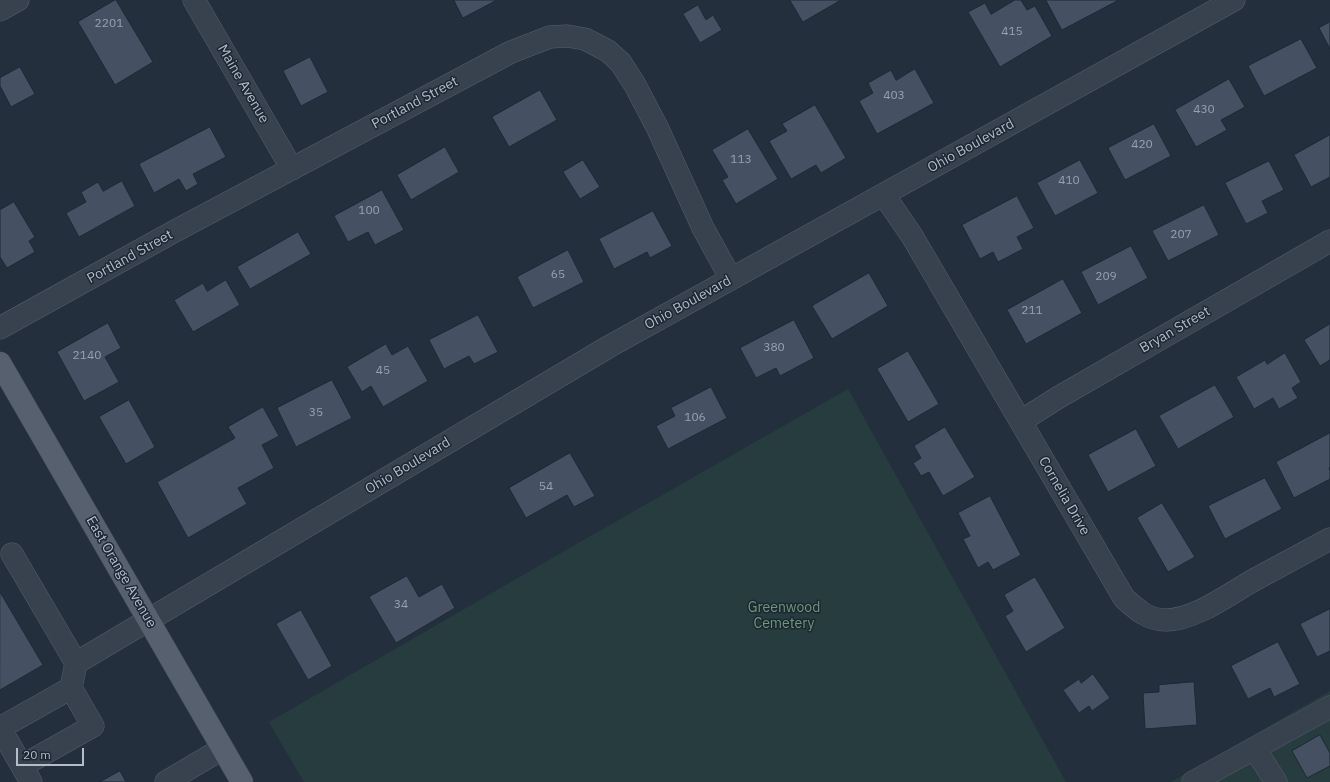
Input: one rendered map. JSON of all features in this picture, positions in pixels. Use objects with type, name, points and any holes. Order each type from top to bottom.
[{"type":"main road","name":"East Orange Avenue","points":[[0,363],[242,782]]},
{"type":"street","points":[[0,10],[18,0]]},
{"type":"street","name":"Maine Avenue","points":[[194,0],[292,169]]},
{"type":"street","name":"Ohio Boulevard","points":[[76,663],[610,346],[1234,0]]},
{"type":"street","name":"Portland Street","points":[[0,328],[511,52],[550,37],[567,36],[585,39],[608,51],[621,63],[635,85],[658,129],[703,228],[731,279]]},
{"type":"street","name":"Cornelia Drive","points":[[884,194],[912,236],[1124,598],[1138,612],[1150,618],[1167,620],[1186,616],[1207,608],[1330,539]]},
{"type":"street","name":"Bryan Street","points":[[1021,421],[1121,361],[1330,241]]},
{"type":"street","points":[[12,554],[76,663],[71,688],[93,726],[27,774],[0,728],[71,688]]},
{"type":"street","points":[[1193,782],[1255,749],[1330,706]]},
{"type":"street","points":[[166,782],[222,749]]},
{"type":"street","points":[[1255,749],[1276,782]]},
{"type":"green space","name":"Greenwood Cemetery","points":[[848,389],[1066,782],[304,782],[269,722]]},
{"type":"green space","points":[[1330,691],[1330,782],[1171,782]]},
{"type":"building","points":[[115,0],[153,62],[115,85],[78,22]]},
{"type":"building","points":[[454,0],[497,0],[463,18]]},
{"type":"building","points":[[790,0],[841,0],[803,22]]},
{"type":"building","points":[[1015,0],[1021,0],[1027,10],[1035,6],[1052,36],[1000,67],[968,12],[985,3],[991,14]]},
{"type":"building","points":[[1046,0],[1116,0],[1117,1],[1062,30]]},
{"type":"building","points":[[698,5],[706,20],[713,15],[722,30],[700,43],[683,14]]},
{"type":"building","points":[[1330,22],[1330,49],[1319,28]]},
{"type":"building","points":[[1301,39],[1317,68],[1264,96],[1248,66]]},
{"type":"building","points":[[310,57],[328,92],[301,106],[283,71]]},
{"type":"building","points":[[20,67],[35,94],[11,107],[0,86],[0,78]]},
{"type":"building","points":[[915,69],[934,103],[877,134],[859,101],[873,93],[868,83],[891,70],[896,80]]},
{"type":"building","points":[[1229,79],[1245,107],[1221,120],[1227,130],[1196,147],[1175,110]]},
{"type":"building","points":[[540,90],[557,120],[509,147],[492,117]]},
{"type":"building","points":[[815,105],[846,158],[821,173],[816,165],[791,179],[769,141],[787,131],[782,124]]},
{"type":"building","points":[[1154,124],[1171,156],[1125,180],[1108,148]]},
{"type":"building","points":[[210,127],[226,157],[193,174],[198,184],[186,191],[179,179],[154,193],[139,164]]},
{"type":"building","points":[[748,129],[778,179],[736,204],[722,180],[728,177],[712,150]]},
{"type":"building","points":[[1330,135],[1330,177],[1311,187],[1294,155]]},
{"type":"building","points":[[445,147],[459,172],[411,200],[397,175]]},
{"type":"building","points":[[583,160],[600,187],[580,199],[563,172]]},
{"type":"building","points":[[1080,160],[1098,193],[1055,216],[1037,183]]},
{"type":"building","points":[[1269,161],[1284,190],[1262,201],[1268,213],[1246,224],[1225,183]]},
{"type":"building","points":[[122,181],[135,206],[79,237],[66,213],[86,202],[81,192],[98,182],[103,191]]},
{"type":"building","points":[[382,190],[404,230],[375,245],[368,232],[348,242],[334,216]]},
{"type":"building","points":[[1017,196],[1034,228],[1017,237],[1023,249],[998,262],[993,252],[980,259],[962,225]]},
{"type":"building","points":[[14,202],[35,237],[29,241],[35,252],[7,268],[0,257],[0,210]]},
{"type":"building","points":[[1204,205],[1219,235],[1168,261],[1152,231]]},
{"type":"building","points":[[653,211],[672,246],[650,258],[647,252],[614,269],[599,239]]},
{"type":"building","points":[[298,232],[311,254],[250,289],[237,267]]},
{"type":"building","points":[[1131,246],[1148,278],[1098,305],[1081,272]]},
{"type":"building","points":[[568,250],[584,282],[533,308],[517,277]]},
{"type":"building","points":[[869,273],[888,306],[832,339],[812,306]]},
{"type":"building","points":[[1063,279],[1082,313],[1026,344],[1007,310]]},
{"type":"building","points":[[226,280],[240,305],[193,332],[174,300],[203,283],[207,291]]},
{"type":"building","points":[[478,315],[498,352],[474,364],[469,356],[444,369],[429,340]]},
{"type":"building","points":[[794,320],[814,358],[780,376],[776,368],[756,378],[740,348]]},
{"type":"building","points":[[108,323],[121,348],[105,357],[119,382],[84,401],[57,352]]},
{"type":"building","points":[[1330,324],[1330,360],[1320,366],[1304,340]]},
{"type":"building","points":[[386,344],[392,355],[408,346],[428,381],[383,407],[371,386],[362,392],[347,367]]},
{"type":"building","points":[[908,351],[939,404],[908,422],[877,369]]},
{"type":"building","points":[[1285,353],[1301,382],[1292,388],[1298,398],[1279,409],[1273,398],[1254,409],[1236,377],[1265,360],[1267,364]]},
{"type":"building","points":[[332,380],[352,418],[296,447],[277,408]]},
{"type":"building","points":[[1215,385],[1234,417],[1178,449],[1159,416]]},
{"type":"building","points":[[711,387],[727,418],[668,449],[656,426],[675,416],[671,408]]},
{"type":"building","points":[[129,400],[155,447],[126,464],[99,417]]},
{"type":"building","points":[[263,407],[279,436],[262,445],[274,468],[238,488],[247,504],[188,538],[157,482],[235,438],[228,427]]},
{"type":"building","points":[[945,427],[975,477],[943,496],[929,472],[921,476],[913,463],[921,458],[914,446]]},
{"type":"building","points":[[1136,429],[1156,466],[1108,492],[1088,455]]},
{"type":"building","points":[[1330,433],[1330,479],[1294,498],[1276,462]]},
{"type":"building","points":[[570,453],[595,496],[574,507],[567,495],[526,518],[509,488]]},
{"type":"building","points":[[1265,478],[1282,509],[1225,539],[1208,506]]},
{"type":"building","points":[[990,496],[1021,555],[993,570],[988,562],[978,568],[963,539],[970,536],[958,513]]},
{"type":"building","points":[[1162,503],[1195,557],[1168,572],[1137,518]]},
{"type":"building","points":[[407,576],[419,597],[442,584],[455,608],[396,643],[369,597]]},
{"type":"building","points":[[1035,577],[1065,628],[1026,652],[1005,616],[1013,611],[1004,595]]},
{"type":"building","points":[[0,592],[43,665],[0,690]]},
{"type":"building","points":[[1330,609],[1330,651],[1317,657],[1300,624]]},
{"type":"building","points":[[301,610],[332,666],[308,680],[276,624]]},
{"type":"building","points":[[1278,642],[1300,684],[1274,697],[1270,688],[1248,699],[1231,666]]},
{"type":"building","points":[[1093,674],[1110,698],[1092,711],[1089,706],[1079,713],[1063,690],[1079,679],[1081,683]]},
{"type":"building","points":[[1194,682],[1197,725],[1145,729],[1143,693],[1159,692],[1159,685]]},
{"type":"building","points":[[1320,735],[1330,753],[1330,766],[1307,778],[1292,751]]},
{"type":"building","points":[[120,771],[126,782],[100,782]]}]
